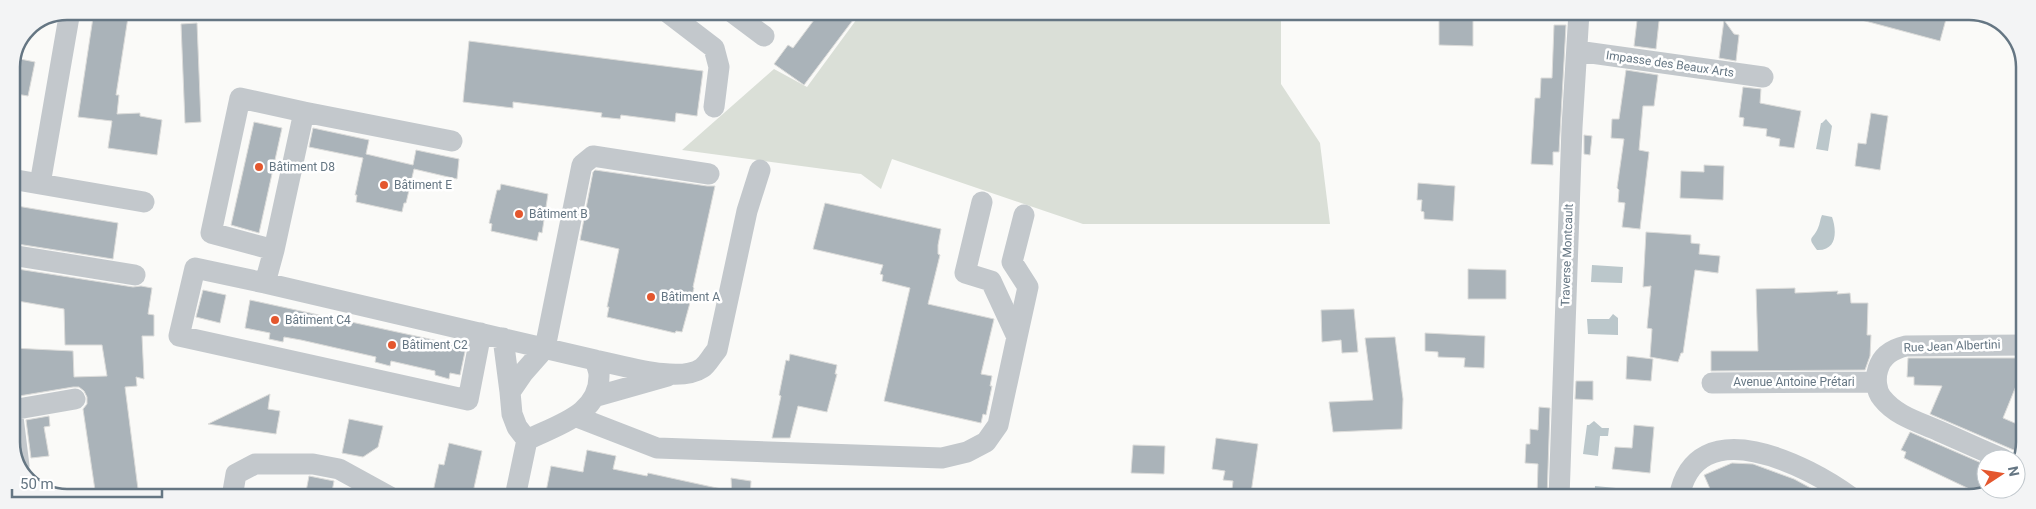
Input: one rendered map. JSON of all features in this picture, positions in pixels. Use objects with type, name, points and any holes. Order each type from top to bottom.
[{"type":"street","points":[[40,184],[68,20]]},
{"type":"street","points":[[677,20],[714,48],[719,67],[714,107]]},
{"type":"street","points":[[743,20],[764,36]]},
{"type":"street","name":"Traverse Montcault","points":[[1559,489],[1572,127],[1579,20]]},
{"type":"street","name":"Impasse des Beaux Arts","points":[[1577,51],[1762,77]]},
{"type":"street","points":[[274,250],[211,233],[240,98],[452,140]]},
{"type":"street","points":[[265,283],[304,112]]},
{"type":"street","points":[[510,392],[523,373],[545,348],[582,165],[593,156],[709,174]]},
{"type":"street","points":[[594,397],[671,376],[689,374],[703,368],[717,350],[747,211],[760,170]]},
{"type":"street","points":[[20,181],[144,202]]},
{"type":"street","points":[[982,202],[965,273],[990,281],[1017,337]]},
{"type":"street","points":[[577,417],[657,448],[942,458],[967,452],[986,442],[998,425],[1028,288],[1012,262],[1024,216]]},
{"type":"street","points":[[20,256],[135,275]]},
{"type":"street","points":[[481,333],[468,400],[180,336],[195,268],[671,376]]},
{"type":"street","points":[[503,338],[512,414],[517,427],[527,440],[518,489]]},
{"type":"street","name":"Rue Jean Albertini","points":[[1876,382],[1880,362],[1894,349],[1906,346],[2016,345]]},
{"type":"street","points":[[527,440],[577,417],[594,397],[599,375],[595,360]]},
{"type":"street","points":[[1876,382],[1880,396],[1897,412],[1980,449]]},
{"type":"street","name":"Avenue Antoine Prétari","points":[[1712,383],[1876,382]]},
{"type":"street","points":[[20,409],[75,399]]},
{"type":"street","points":[[1681,489],[1691,468],[1703,457],[1722,450],[1743,448],[1781,458],[1840,489]]},
{"type":"street","points":[[233,489],[236,474],[255,464],[314,464],[339,469],[375,489]]},
{"type":"shaded area","points":[[856,20],[1281,20],[1281,84],[1320,143],[1330,224],[1083,224],[892,159],[881,189],[861,174],[682,150],[774,69],[807,87]]},
{"type":"shaded area","points":[[1826,119],[1832,126],[1828,151],[1816,149],[1821,123]]},
{"type":"shaded area","points":[[1822,215],[1832,217],[1835,234],[1832,244],[1824,249],[1817,250],[1811,240],[1818,228]]},
{"type":"shaded area","points":[[1592,265],[1623,267],[1622,283],[1591,282]]},
{"type":"shaded area","points":[[1613,314],[1618,318],[1618,335],[1588,334],[1587,319],[1609,319]]},
{"type":"shaded area","points":[[1594,421],[1602,428],[1609,428],[1608,436],[1600,436],[1598,456],[1583,454],[1587,425]]},
{"type":"shaded area","points":[[1595,486],[1617,489],[1595,489]]},
{"type":"building","points":[[93,20],[128,20],[116,95],[119,95],[117,114],[140,113],[140,116],[162,120],[157,155],[108,148],[112,121],[78,117]]},
{"type":"building","points":[[814,20],[853,20],[804,85],[774,64],[788,45],[793,48]]},
{"type":"building","points":[[1439,20],[1473,20],[1473,46],[1439,45]]},
{"type":"building","points":[[1637,20],[1659,20],[1656,49],[1634,46]]},
{"type":"building","points":[[1724,20],[1734,34],[1739,35],[1736,61],[1719,58]]},
{"type":"building","points":[[1861,20],[1946,20],[1940,41]]},
{"type":"building","points":[[197,23],[201,122],[185,123],[181,24]]},
{"type":"building","points":[[1554,25],[1566,25],[1559,152],[1553,152],[1553,165],[1531,164],[1535,98],[1540,98],[1541,78],[1552,78]]},
{"type":"building","points":[[469,41],[703,71],[697,116],[676,113],[675,122],[621,115],[620,119],[601,117],[602,113],[513,102],[513,108],[463,102]]},
{"type":"building","points":[[21,59],[35,62],[28,96],[20,95]]},
{"type":"building","points":[[1626,70],[1658,75],[1654,106],[1643,106],[1639,150],[1649,152],[1640,229],[1622,227],[1625,203],[1618,202],[1619,190],[1617,188],[1624,139],[1611,138],[1612,119],[1619,119]]},
{"type":"building","points":[[1743,87],[1761,89],[1760,103],[1801,111],[1794,148],[1779,146],[1780,139],[1766,136],[1767,129],[1743,126],[1744,118],[1739,117]]},
{"type":"building","points":[[1871,113],[1888,116],[1880,170],[1855,166],[1858,143],[1866,144]]},
{"type":"building","points":[[254,122],[282,128],[259,233],[231,225]]},
{"type":"building","points":[[313,128],[369,140],[366,154],[413,165],[416,150],[459,159],[457,179],[414,169],[402,212],[356,202],[357,195],[355,195],[363,158],[309,147]]},
{"type":"building","points":[[1584,135],[1592,136],[1590,155],[1584,154]]},
{"type":"building","points":[[1704,165],[1724,166],[1723,200],[1680,198],[1681,171],[1704,172]]},
{"type":"building","points":[[595,170],[715,186],[694,288],[682,332],[676,331],[675,333],[607,317],[609,307],[607,307],[619,249],[580,240],[593,172]]},
{"type":"building","points":[[1418,183],[1455,186],[1453,221],[1424,219],[1424,212],[1421,211],[1422,200],[1417,200]]},
{"type":"building","name":"Bâtiment B","points":[[501,184],[548,194],[542,233],[539,232],[537,241],[491,231],[492,224],[489,223],[497,190],[500,190]]},
{"type":"building","points":[[825,203],[941,229],[938,245],[938,254],[940,255],[928,304],[994,319],[981,374],[992,376],[990,386],[992,386],[986,415],[983,414],[981,423],[884,401],[910,288],[882,281],[883,275],[880,274],[883,265],[813,249]]},
{"type":"building","points":[[20,207],[118,223],[113,259],[20,244]]},
{"type":"building","points":[[1646,232],[1691,235],[1691,243],[1700,244],[1699,254],[1720,256],[1718,273],[1695,270],[1683,353],[1681,353],[1678,362],[1650,357],[1652,329],[1647,328],[1651,286],[1643,287]]},
{"type":"building","points":[[20,269],[133,287],[152,288],[148,314],[154,315],[154,336],[142,336],[144,379],[136,377],[137,386],[125,387],[138,489],[95,489],[83,409],[87,404],[87,397],[79,387],[20,396],[20,348],[73,351],[74,377],[107,376],[102,345],[65,345],[64,309],[20,301]]},
{"type":"building","points":[[1468,269],[1506,270],[1506,299],[1468,299]]},
{"type":"building","points":[[1795,288],[1795,293],[1838,291],[1837,294],[1850,293],[1851,303],[1868,303],[1867,335],[1871,335],[1870,356],[1865,370],[1711,371],[1711,351],[1758,351],[1756,289]]},
{"type":"building","points":[[203,290],[226,295],[220,323],[196,317]]},
{"type":"building","points":[[250,300],[466,347],[460,375],[450,373],[449,379],[435,375],[435,371],[391,361],[390,366],[375,362],[376,357],[301,340],[284,337],[283,342],[269,339],[270,333],[245,328]]},
{"type":"building","points":[[1354,309],[1358,352],[1342,353],[1341,340],[1322,342],[1321,310]]},
{"type":"building","points":[[1425,333],[1485,336],[1484,368],[1464,367],[1465,358],[1438,357],[1438,352],[1425,351]]},
{"type":"building","points":[[1395,337],[1403,399],[1402,429],[1333,432],[1329,402],[1373,400],[1365,338]]},
{"type":"building","points":[[790,354],[837,365],[835,374],[837,374],[827,412],[798,406],[790,438],[772,438],[786,360],[789,361]]},
{"type":"building","points":[[1627,356],[1653,359],[1651,381],[1626,379]]},
{"type":"building","points":[[1908,358],[2016,358],[2016,386],[2003,418],[2016,424],[2015,449],[1930,414],[1942,386],[1914,385],[1914,377],[1907,377]]},
{"type":"building","points":[[1576,381],[1593,381],[1593,400],[1575,399]]},
{"type":"building","points":[[270,394],[268,409],[280,411],[276,434],[208,424]]},
{"type":"building","points":[[1539,407],[1550,408],[1547,489],[1537,489],[1538,464],[1525,463],[1526,444],[1530,444],[1530,429],[1538,430]]},
{"type":"building","points":[[49,416],[50,426],[44,427],[49,456],[31,458],[26,420]]},
{"type":"building","points":[[349,419],[383,426],[378,447],[363,457],[342,453]]},
{"type":"building","points":[[1634,425],[1654,427],[1650,473],[1612,469],[1615,447],[1632,448]]},
{"type":"building","points":[[1910,432],[1976,461],[1976,489],[1969,489],[1904,458],[1906,452],[1901,450]]},
{"type":"building","points":[[1216,438],[1258,444],[1252,489],[1232,489],[1233,481],[1223,480],[1225,471],[1212,469]]},
{"type":"building","points":[[449,443],[482,451],[474,489],[434,489],[439,464],[444,465]]},
{"type":"building","points":[[1133,445],[1165,446],[1164,474],[1131,473]]},
{"type":"building","points":[[587,450],[616,456],[613,469],[647,476],[648,473],[721,489],[547,489],[551,466],[583,472]]},
{"type":"building","points":[[1732,463],[1753,464],[1794,479],[1812,489],[1710,489],[1704,475]]},
{"type":"building","points":[[309,476],[334,481],[332,489],[307,489]]},
{"type":"building","points":[[731,478],[751,481],[750,489],[732,489]]},
{"type":"place","name":"Bâtiment D8","points":[[259,167]]},
{"type":"place","name":"Bâtiment E","points":[[384,185]]},
{"type":"place","name":"Bâtiment B","points":[[519,214]]},
{"type":"place","name":"Bâtiment A","points":[[651,297]]},
{"type":"place","name":"Bâtiment C4","points":[[275,320]]},
{"type":"place","name":"Bâtiment C2","points":[[392,345]]}]
